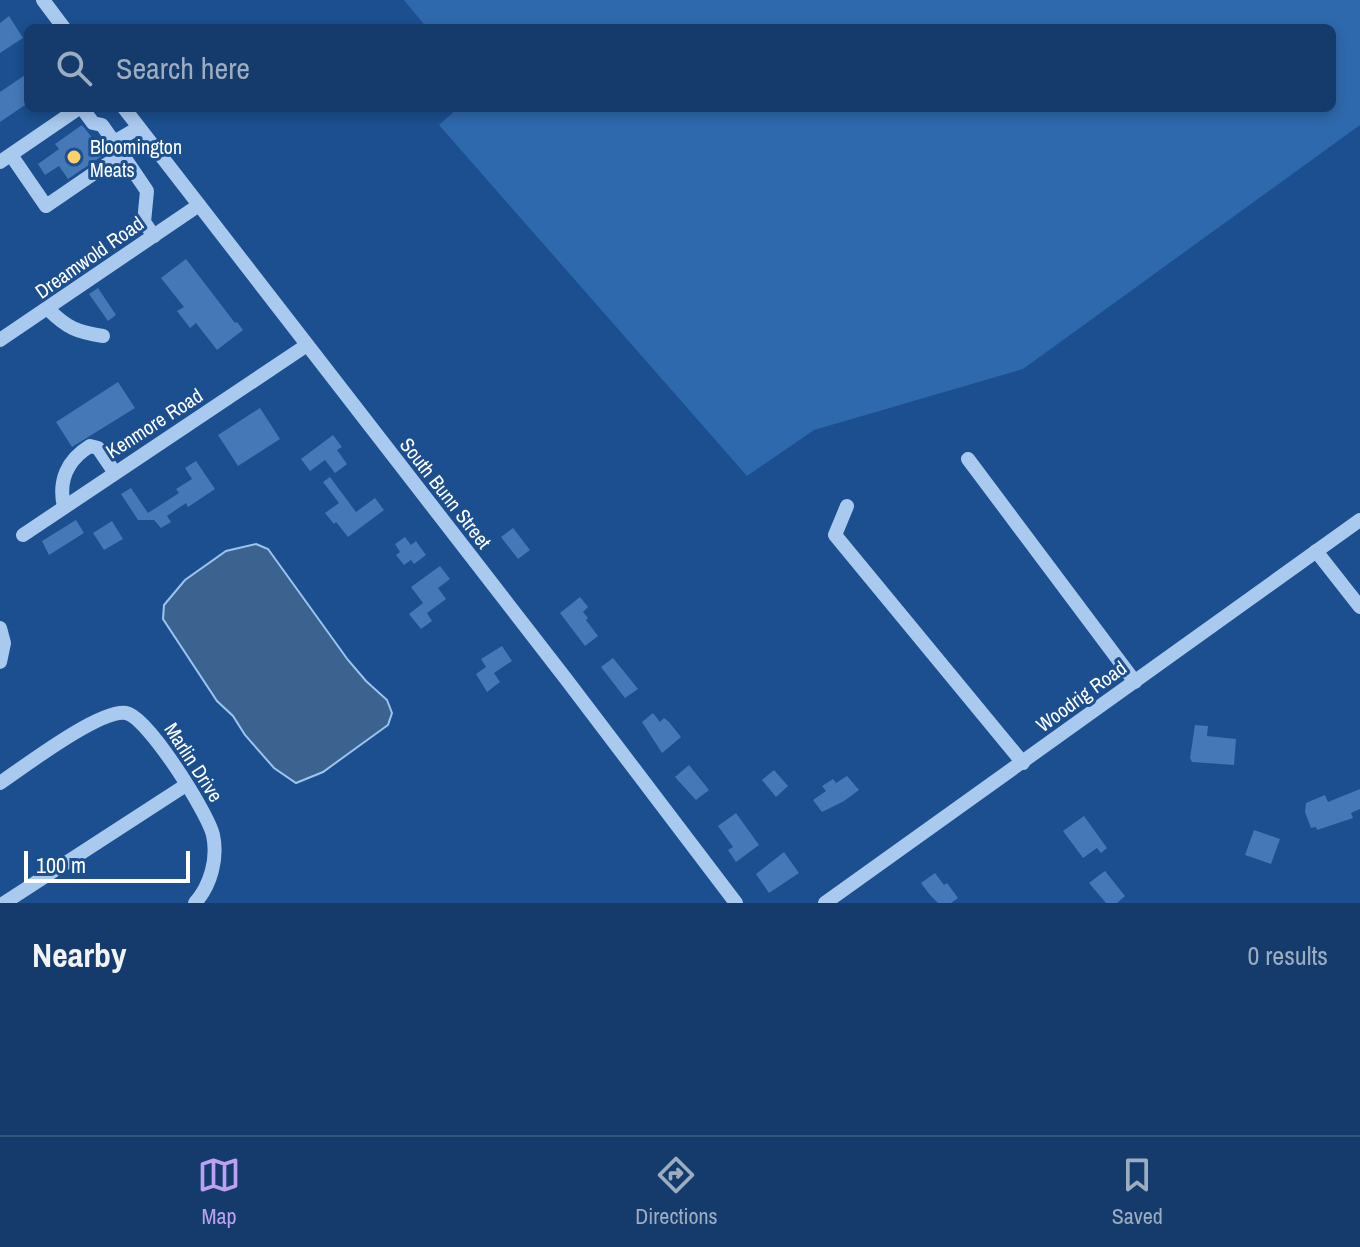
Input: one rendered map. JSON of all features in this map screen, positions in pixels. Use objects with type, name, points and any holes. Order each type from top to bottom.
[{"type":"street","points":[[43,0],[61,24]]},
{"type":"street","points":[[74,112],[5,158],[46,206],[138,128]]},
{"type":"street","points":[[83,112],[93,123],[102,125],[147,191],[144,222],[154,236]]},
{"type":"street","name":"South Bunn Street","points":[[127,112],[736,903]]},
{"type":"street","name":"Dreamwold Road","points":[[0,340],[199,205]]},
{"type":"street","points":[[48,309],[63,325],[81,333],[103,336]]},
{"type":"street","name":"Kenmore Road","points":[[23,535],[307,345]]},
{"type":"street","points":[[64,507],[60,490],[63,479],[73,458],[81,451],[90,446],[98,448],[115,473]]},
{"type":"street","points":[[968,459],[1135,682]]},
{"type":"street","points":[[847,506],[835,535],[1023,763]]},
{"type":"street","name":"Woodrig Road","points":[[825,903],[1360,520]]},
{"type":"street","points":[[1316,551],[1360,607]]},
{"type":"street","points":[[0,628],[4,643],[0,662]]},
{"type":"street","name":"Marlin Drive","points":[[0,783],[99,719],[125,713],[136,717],[150,731],[203,809],[213,836],[212,871],[199,898]]},
{"type":"street","points":[[4,903],[186,785]]},
{"type":"shaded area","points":[[404,0],[1360,0],[1360,125],[1023,369],[814,430],[747,476],[439,125],[454,112],[1336,112],[1336,24],[424,24]]},
{"type":"shaded area","points":[[256,544],[268,549],[348,660],[387,700],[392,713],[388,725],[323,772],[296,783],[274,768],[233,716],[217,701],[163,619],[164,605],[185,580],[226,551]]},
{"type":"building","points":[[9,16],[23,38],[0,53],[0,23]]},
{"type":"building","points":[[24,76],[24,106],[0,122],[0,92]]},
{"type":"building","name":"Bloomington Meats","points":[[82,125],[105,154],[68,179],[59,166],[45,175],[38,164],[59,149],[55,144]]},
{"type":"building","points":[[186,259],[243,330],[217,350],[196,323],[190,328],[177,311],[184,307],[161,278]]},
{"type":"building","points":[[98,288],[116,315],[108,321],[89,294]]},
{"type":"building","points":[[118,382],[135,408],[72,447],[56,422]]},
{"type":"building","points":[[260,408],[280,439],[238,466],[218,435]]},
{"type":"building","points":[[333,435],[342,447],[337,450],[347,464],[335,473],[325,460],[310,471],[301,459]]},
{"type":"building","points":[[196,461],[215,489],[188,507],[186,503],[167,516],[171,522],[161,528],[154,520],[138,520],[121,494],[131,488],[148,513],[179,493],[176,489],[192,479],[185,468]]},
{"type":"building","points":[[330,477],[356,512],[375,498],[384,510],[348,537],[325,513],[339,503],[323,482]]},
{"type":"building","points":[[76,520],[84,533],[49,555],[42,541]]},
{"type":"building","points":[[112,521],[123,539],[104,550],[93,533]]},
{"type":"building","points":[[513,528],[530,550],[518,559],[501,537]]},
{"type":"building","points":[[405,537],[411,545],[416,541],[426,555],[414,564],[411,560],[404,565],[396,555],[400,552],[395,544]]},
{"type":"building","points":[[440,566],[450,579],[438,588],[446,599],[427,613],[432,621],[421,629],[409,614],[423,603],[411,587]]},
{"type":"building","points":[[580,597],[588,607],[583,612],[588,618],[586,620],[598,636],[585,646],[560,613]]},
{"type":"building","points":[[502,646],[512,661],[494,673],[500,682],[487,692],[476,674],[486,667],[481,659]]},
{"type":"building","points":[[613,658],[638,689],[625,698],[601,667]]},
{"type":"building","points":[[653,713],[660,722],[664,718],[669,722],[681,737],[662,753],[642,722]]},
{"type":"building","points":[[1195,725],[1208,726],[1207,736],[1236,739],[1234,765],[1192,762]]},
{"type":"building","points":[[689,765],[709,790],[696,800],[675,777]]},
{"type":"building","points":[[774,770],[788,786],[776,797],[762,780]]},
{"type":"building","points":[[847,776],[859,790],[822,812],[813,800],[826,791],[822,786],[833,779],[836,783]]},
{"type":"building","points":[[1360,789],[1360,809],[1351,813],[1353,818],[1317,830],[1316,827],[1311,828],[1305,812],[1306,803],[1325,795],[1328,802]]},
{"type":"building","points":[[736,813],[759,845],[736,862],[728,850],[733,847],[718,826]]},
{"type":"building","points":[[1084,816],[1107,848],[1101,853],[1097,848],[1083,858],[1063,831]]},
{"type":"building","points":[[1254,830],[1280,839],[1271,864],[1245,855]]},
{"type":"building","points":[[784,852],[799,873],[769,893],[756,874]]},
{"type":"building","points":[[1105,871],[1125,896],[1117,903],[1106,903],[1089,883]]},
{"type":"building","points":[[935,873],[958,898],[951,903],[938,903],[921,883]]},
{"type":"place","name":"Bloomington Meats","points":[[74,157]]}]
